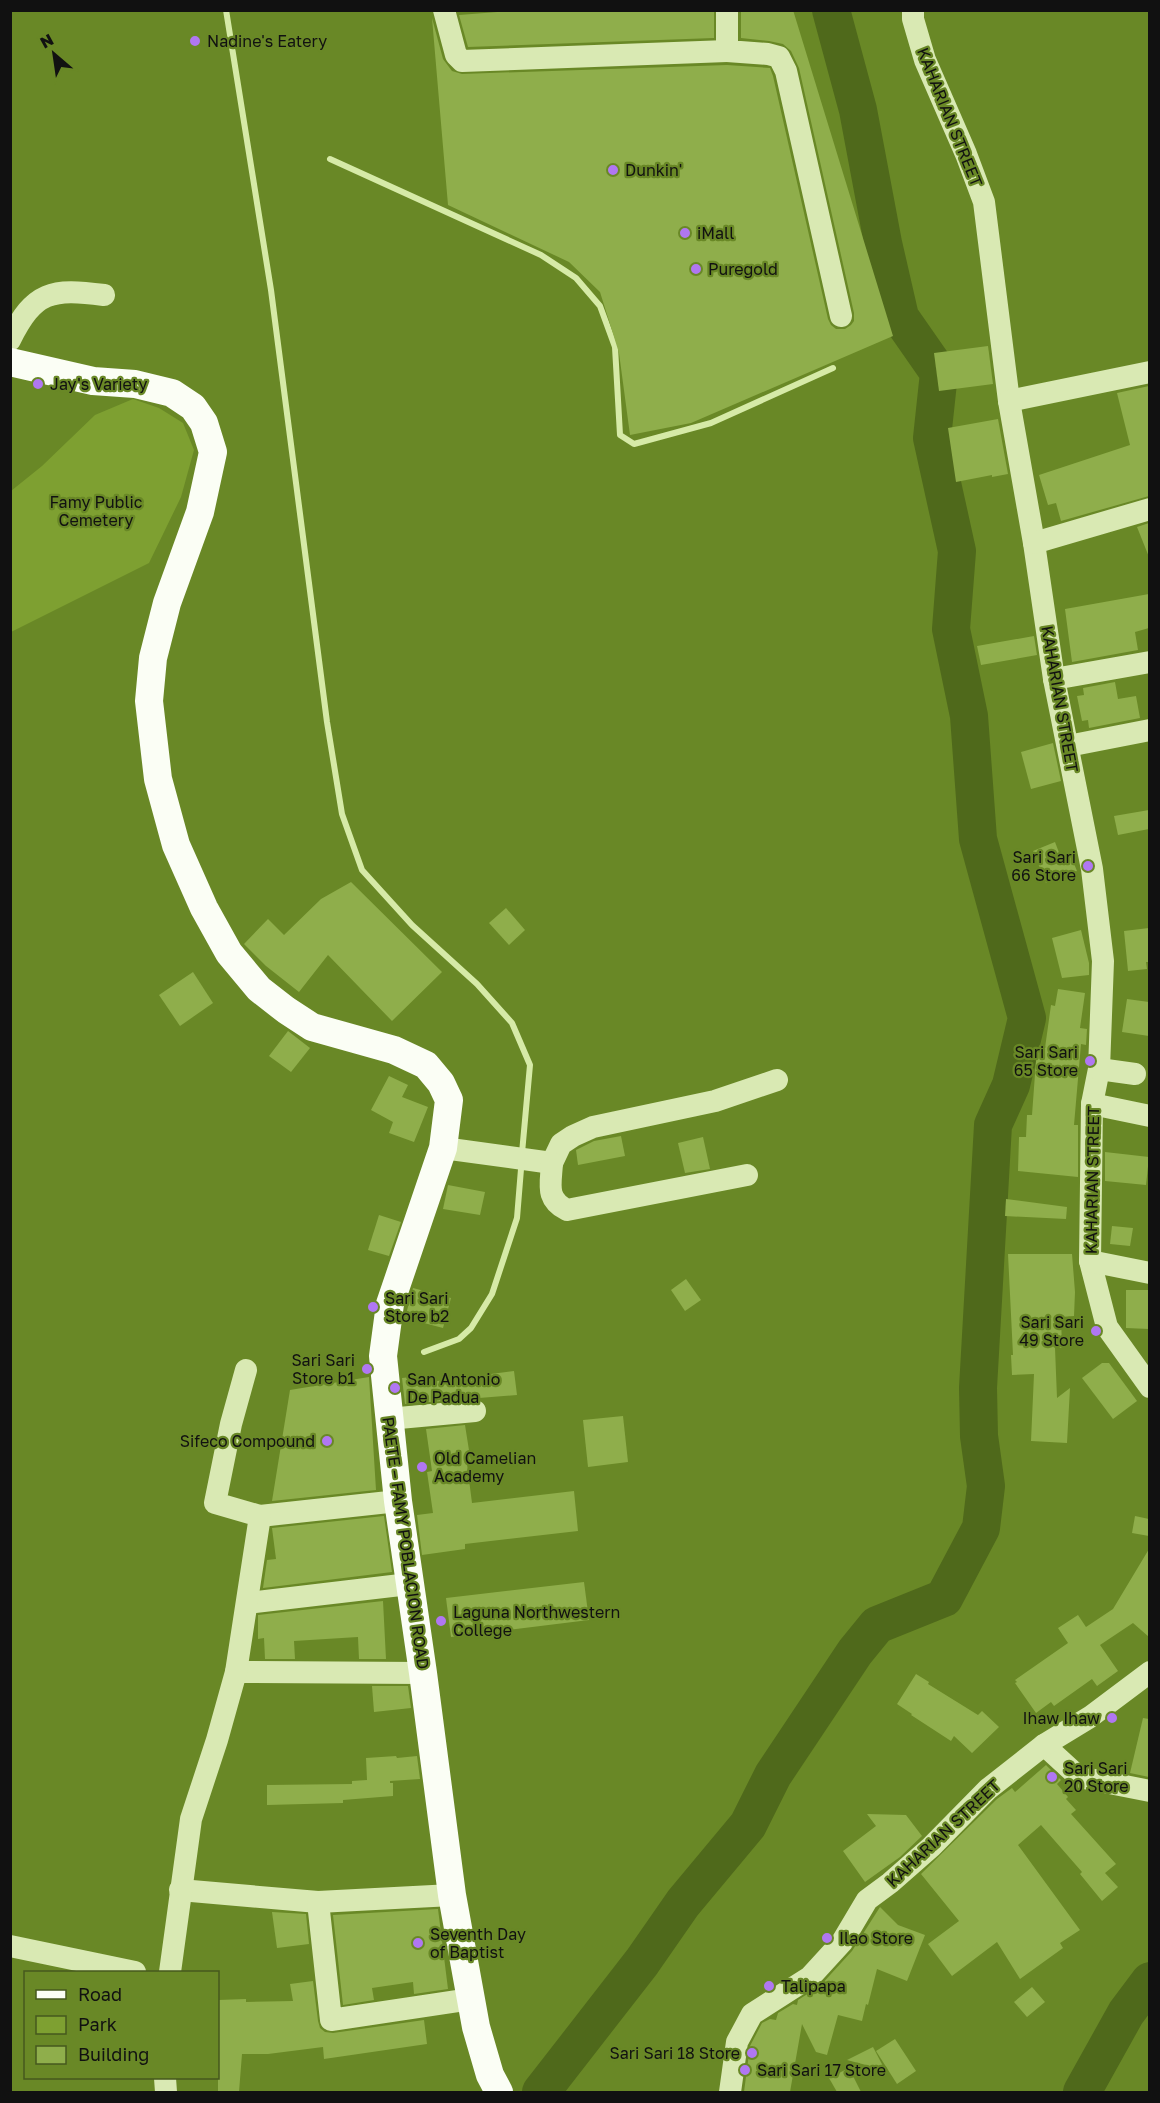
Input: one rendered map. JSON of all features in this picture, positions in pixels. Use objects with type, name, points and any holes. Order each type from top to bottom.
[{"type":"main road","name":"PAETE – FAMY POBLACION ROAD","points":[[16,369],[93,381],[135,384],[171,393],[193,407],[204,423],[213,452],[200,512],[167,603],[153,658],[149,701],[158,779],[176,845],[204,908],[229,953],[259,989],[312,1027],[394,1050],[426,1065],[441,1083],[448,1101],[443,1148],[390,1304],[383,1356],[398,1501],[452,1895],[476,2027],[487,2065],[499,2092]]},
{"type":"street","points":[[444,10],[452,45],[456,55],[462,61],[727,51],[779,57],[786,71],[841,315]]},
{"type":"street","points":[[727,10],[727,51]]},
{"type":"street","name":"KAHARIAN STREET","points":[[913,10],[913,19],[924,60],[966,154],[984,202],[1009,401],[1034,543],[1054,680],[1092,868],[1103,961],[1099,1069],[1092,1104],[1090,1261],[1107,1327],[1149,1387]]},
{"type":"street","points":[[10,340],[24,315],[39,300],[53,294],[73,291],[104,295]]},
{"type":"street","points":[[1009,401],[1149,372]]},
{"type":"street","points":[[1034,543],[1149,509]]},
{"type":"street","points":[[1054,680],[1149,662]]},
{"type":"street","points":[[1068,746],[1149,730]]},
{"type":"street","points":[[1099,1069],[1135,1074]]},
{"type":"street","points":[[747,1175],[567,1210],[556,1204],[551,1193],[552,1163],[561,1144],[573,1136],[593,1127],[715,1101],[777,1080]]},
{"type":"street","points":[[1092,1104],[1149,1116]]},
{"type":"street","points":[[443,1148],[552,1163]]},
{"type":"street","points":[[1090,1261],[1149,1273]]},
{"type":"street","points":[[246,1370],[231,1424],[215,1503],[260,1516],[398,1501]]},
{"type":"street","points":[[388,1419],[475,1411]]},
{"type":"street","points":[[170,1971],[191,1819],[236,1672],[260,1516]]},
{"type":"street","points":[[248,1603],[409,1584]]},
{"type":"street","points":[[236,1672],[423,1672]]},
{"type":"street","name":"KAHARIAN STREET","points":[[730,2092],[737,2042],[752,2014],[810,1977],[842,1942],[867,1900],[891,1883],[931,1847],[988,1789],[1044,1745],[1090,1717],[1149,1672]]},
{"type":"street","points":[[1044,1745],[1078,1777],[1149,1791]]},
{"type":"street","points":[[180,1890],[318,1902],[452,1895]]},
{"type":"street","points":[[318,1902],[331,2020],[471,1999]]},
{"type":"street","points":[[10,1946],[130,1971]]},
{"type":"green space","name":"Famy Public Cemetery","points":[[133,399],[159,408],[183,423],[194,450],[181,497],[149,563],[11,632],[11,491],[42,466],[95,415]]},
{"type":"building","points":[[523,10],[714,10],[714,38],[468,47],[459,15]]},
{"type":"building","name":"iMall","points":[[741,10],[793,10],[893,336],[691,423],[630,435],[619,353],[600,292],[569,262],[448,205],[432,18],[443,59],[452,71],[462,74],[727,65],[770,68],[828,319],[836,329],[845,329],[854,321],[854,313],[799,68],[791,51],[783,44],[741,38]]},
{"type":"building","points":[[988,346],[993,384],[939,391],[934,353]]},
{"type":"building","points":[[1149,386],[1149,496],[1061,521],[1056,503],[1048,505],[1039,475],[1130,445],[1117,393]]},
{"type":"building","points":[[998,419],[1008,474],[956,482],[948,428]]},
{"type":"building","points":[[1149,523],[1149,557],[1137,527]]},
{"type":"building","points":[[1149,594],[1149,628],[1135,632],[1138,650],[1072,662],[1065,609]]},
{"type":"building","points":[[1034,636],[1037,655],[981,665],[977,646]]},
{"type":"building","points":[[1115,682],[1118,699],[1136,696],[1140,718],[1089,728],[1088,720],[1082,721],[1077,696],[1084,695],[1083,688]]},
{"type":"building","points":[[1053,743],[1061,781],[1031,789],[1021,752]]},
{"type":"building","points":[[1149,810],[1149,829],[1118,835],[1114,816]]},
{"type":"building","points":[[1055,842],[1061,858],[1070,854],[1077,871],[1046,883],[1033,851]]},
{"type":"building","points":[[351,882],[442,972],[392,1021],[328,955],[299,992],[266,966],[244,944],[268,919],[284,935],[321,899]]},
{"type":"building","points":[[506,908],[525,930],[509,945],[489,923]]},
{"type":"building","points":[[1149,928],[1147,969],[1128,971],[1124,931]]},
{"type":"building","points":[[1081,930],[1089,963],[1089,975],[1062,978],[1052,938]]},
{"type":"building","points":[[193,972],[213,1003],[180,1026],[159,995]]},
{"type":"building","points":[[1058,989],[1085,993],[1080,1028],[1087,1029],[1086,1045],[1081,1044],[1074,1125],[1078,1125],[1078,1177],[1018,1171],[1019,1137],[1026,1137],[1027,1115],[1032,1115],[1037,1047],[1045,1048],[1051,1005],[1055,1006]]},
{"type":"building","points":[[1127,999],[1149,1002],[1149,1036],[1122,1032]]},
{"type":"building","points":[[288,1031],[310,1048],[291,1072],[269,1056]]},
{"type":"building","points":[[389,1076],[408,1085],[402,1097],[428,1107],[414,1142],[389,1133],[393,1122],[371,1110]]},
{"type":"building","points":[[621,1136],[625,1156],[578,1165],[576,1150],[594,1141]]},
{"type":"building","points":[[703,1137],[710,1169],[685,1173],[678,1143]]},
{"type":"building","points":[[1105,1152],[1149,1157],[1146,1185],[1105,1181]]},
{"type":"building","points":[[448,1185],[485,1192],[480,1215],[443,1209]]},
{"type":"building","points":[[1006,1199],[1067,1207],[1066,1219],[1005,1216]]},
{"type":"building","points":[[379,1215],[401,1222],[389,1256],[368,1250]]},
{"type":"building","points":[[1112,1226],[1133,1228],[1130,1246],[1110,1244]]},
{"type":"building","points":[[1008,1254],[1072,1254],[1074,1316],[1061,1317],[1062,1348],[1055,1348],[1057,1398],[1070,1388],[1067,1443],[1031,1441],[1034,1374],[1012,1375]]},
{"type":"building","points":[[686,1279],[701,1300],[685,1311],[671,1290]]},
{"type":"building","points":[[413,1288],[451,1298],[443,1328],[405,1318]]},
{"type":"building","points":[[1126,1290],[1149,1290],[1149,1329],[1126,1328]]},
{"type":"building","points":[[1102,1363],[1109,1363],[1137,1401],[1113,1419],[1082,1378]]},
{"type":"building","points":[[514,1371],[517,1395],[405,1404],[402,1378],[429,1375],[430,1382]]},
{"type":"building","name":"Sifeco Compound","points":[[369,1377],[376,1490],[272,1501],[290,1390]]},
{"type":"building","points":[[623,1416],[628,1462],[588,1467],[583,1420]]},
{"type":"building","points":[[465,1425],[471,1463],[467,1464],[472,1503],[574,1491],[578,1531],[465,1544],[465,1549],[422,1555],[417,1515],[433,1513],[427,1472],[432,1471],[426,1429]]},
{"type":"building","points":[[384,1516],[392,1572],[263,1588],[267,1560],[276,1559],[272,1528]]},
{"type":"building","points":[[1135,1516],[1149,1519],[1149,1536],[1132,1533]]},
{"type":"building","points":[[1149,1549],[1149,1637],[1133,1623],[1100,1645],[1118,1671],[1097,1686],[1092,1679],[1054,1706],[1051,1702],[1036,1713],[1015,1680],[1068,1643],[1058,1628],[1078,1615],[1086,1627],[1113,1609]]},
{"type":"building","points":[[584,1582],[589,1620],[451,1637],[446,1598]]},
{"type":"building","points":[[383,1601],[386,1659],[359,1659],[358,1637],[294,1641],[295,1659],[265,1659],[264,1638],[258,1639],[258,1615]]},
{"type":"building","points":[[916,1674],[978,1715],[982,1711],[999,1727],[972,1753],[954,1736],[951,1741],[897,1704]]},
{"type":"building","points":[[372,1686],[408,1686],[411,1708],[374,1712]]},
{"type":"building","points":[[1143,1718],[1149,1719],[1149,1777],[1130,1773]]},
{"type":"building","points":[[396,1756],[397,1758],[417,1756],[420,1779],[390,1781],[393,1783],[393,1796],[343,1800],[343,1803],[267,1805],[267,1785],[352,1784],[352,1781],[367,1780],[366,1758]]},
{"type":"building","points":[[1046,1765],[1061,1780],[1057,1784],[1076,1810],[1071,1814],[1116,1864],[1105,1873],[1118,1887],[1102,1901],[1080,1874],[1082,1872],[1041,1825],[1018,1845],[1080,1930],[1060,1943],[1063,1948],[1020,1979],[997,1942],[952,1976],[928,1944],[959,1921],[921,1874],[997,1799],[1012,1788],[1015,1792]]},
{"type":"building","points":[[867,1814],[906,1815],[922,1836],[900,1857],[865,1882],[843,1851],[876,1826]]},
{"type":"building","points":[[880,1907],[898,1925],[925,1935],[907,1981],[877,1969],[862,2021],[838,2015],[827,2055],[816,2052],[802,2024],[790,2092],[744,2092],[750,2046],[762,2023],[770,2019],[776,2020],[778,2013],[793,2004],[797,2005],[798,2000],[820,1986],[852,1951]]},
{"type":"building","points":[[438,1909],[448,1989],[414,1994],[413,1982],[372,1988],[374,2000],[343,2005],[333,1915]]},
{"type":"building","points":[[272,1912],[306,1914],[309,1944],[277,1948]]},
{"type":"building","points":[[313,1981],[318,2021],[320,2028],[325,2032],[333,2033],[424,2020],[427,2044],[324,2059],[323,2047],[268,2054],[242,2054],[239,2092],[218,2092],[219,2000],[293,2001],[290,1984]]},
{"type":"building","points":[[1032,1987],[1045,2002],[1027,2017],[1014,2002]]},
{"type":"building","points":[[895,2039],[916,2071],[897,2084],[876,2051]]},
{"type":"building","points":[[873,2047],[885,2070],[847,2060]]},
{"type":"building","points":[[849,2068],[861,2092],[837,2092],[829,2078]]},
{"type":"waterway","points":[[226,10],[271,290],[327,722],[342,814],[362,870],[412,925],[477,984],[512,1023],[530,1065],[522,1153]]},
{"type":"waterway","points":[[541,2092],[642,1962],[683,1903],[748,1825],[773,1775],[855,1652],[877,1625],[944,1598],[981,1528],[986,1486],[979,1436],[978,1388],[993,1125],[1011,1085],[1027,1018],[978,839],[969,716],[951,629],[957,551],[932,438],[939,373],[900,317],[883,243],[858,110],[831,10]]},
{"type":"waterway","points":[[330,159],[541,255],[576,278],[600,306],[615,347],[620,435],[634,444],[711,423],[833,368]]},
{"type":"waterway","points":[[424,1352],[459,1339],[471,1328],[492,1294],[517,1218],[521,1169]]},
{"type":"waterway","points":[[1082,2092],[1126,2013],[1150,1981]]},
{"type":"place","name":"Nadine's Eatery","points":[[195,41]]},
{"type":"place","name":"Dunkin'","points":[[613,170]]},
{"type":"place","name":"iMall","points":[[685,233]]},
{"type":"place","name":"Puregold","points":[[696,269]]},
{"type":"place","name":"Jay's Variety","points":[[38,384]]},
{"type":"place","name":"Sari Sari 66 Store","points":[[1088,866]]},
{"type":"place","name":"Sari Sari 65 Store","points":[[1090,1061]]},
{"type":"place","name":"Sari Sari Store b2","points":[[373,1307]]},
{"type":"place","name":"Sari Sari 49 Store","points":[[1096,1331]]},
{"type":"place","name":"Sari Sari Store b1","points":[[367,1369]]},
{"type":"place","name":"San Antonio De Padua","points":[[395,1388]]},
{"type":"place","name":"Sifeco Compound","points":[[327,1441]]},
{"type":"place","name":"Old Camelian Academy","points":[[422,1467]]},
{"type":"place","name":"Laguna Northwestern College","points":[[441,1621]]},
{"type":"place","name":"Ihaw Ihaw","points":[[1112,1718]]},
{"type":"place","name":"Sari Sari 20 Store","points":[[1052,1777]]},
{"type":"place","name":"Ilao Store","points":[[827,1938]]},
{"type":"place","name":"Seventh Day of Baptist","points":[[418,1943]]},
{"type":"place","name":"Talipapa","points":[[769,1986]]},
{"type":"place","name":"Sari Sari 18 Store","points":[[752,2053]]},
{"type":"place","name":"Sari Sari 17 Store","points":[[745,2070]]}]
